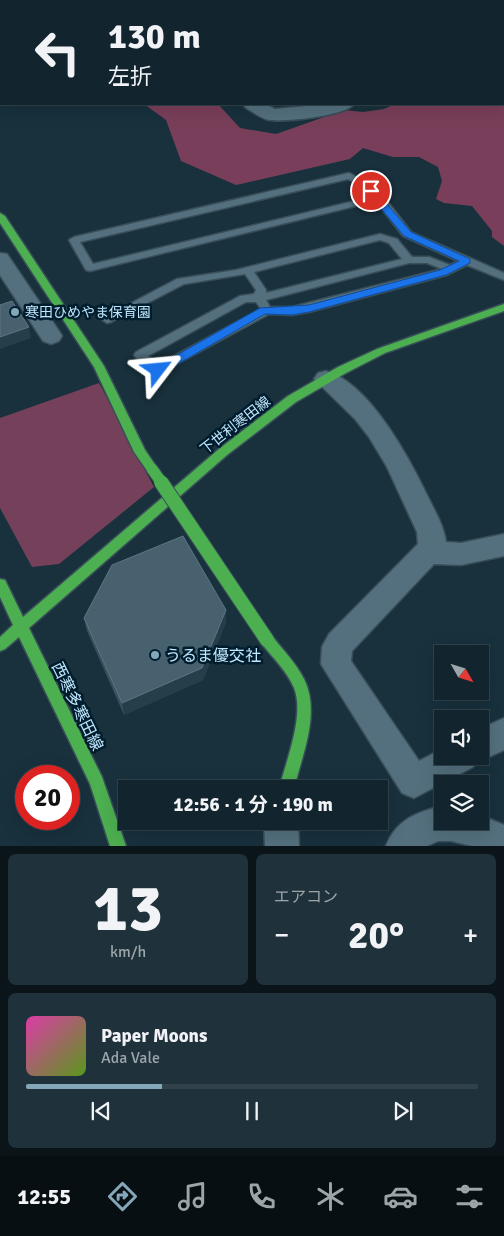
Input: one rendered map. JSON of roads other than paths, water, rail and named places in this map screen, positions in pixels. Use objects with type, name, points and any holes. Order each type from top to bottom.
[{"type":"street","points":[[254,105],[272,115],[328,110],[342,105]]},
{"type":"street","points":[[0,216],[98,366],[140,452],[298,683],[303,696],[303,715],[288,780]]},
{"type":"street","points":[[3,270],[51,336]]},
{"type":"street","name":"下世利寒田線","points":[[0,644],[246,433],[326,379],[341,370],[403,343],[504,307]]},
{"type":"street","points":[[326,379],[370,418],[394,452],[431,532],[432,547],[340,643],[337,647],[336,664],[414,782],[445,765]]},
{"type":"street","points":[[428,552],[461,554],[504,545]]},
{"type":"street","name":"西寒多寒田線","points":[[0,584],[97,782],[118,846]]},
{"type":"street","points":[[489,741],[504,733]]},
{"type":"street","points":[[403,846],[416,832],[435,824],[471,826],[504,844]]},
{"type":"street","points":[[281,830],[282,846]]},
{"type":"lane","points":[[378,198],[90,268],[74,240],[349,176],[364,184],[378,198],[407,234],[504,276]]},
{"type":"lane","points":[[107,319],[181,281],[248,271],[380,237],[393,241],[409,260]]},
{"type":"lane","points":[[450,269],[429,260],[409,260],[259,298],[244,298],[140,355],[158,370],[268,310],[292,311],[309,308],[443,273],[466,261]]},
{"type":"lane","points":[[248,271],[261,290],[259,298]]},
{"type":"lane","points":[[259,298],[268,310]]},
{"type":"place","name":"寒田ひめやま保育園","points":[[15,312]]},
{"type":"place","name":"うるま優交社","points":[[155,655]]}]
